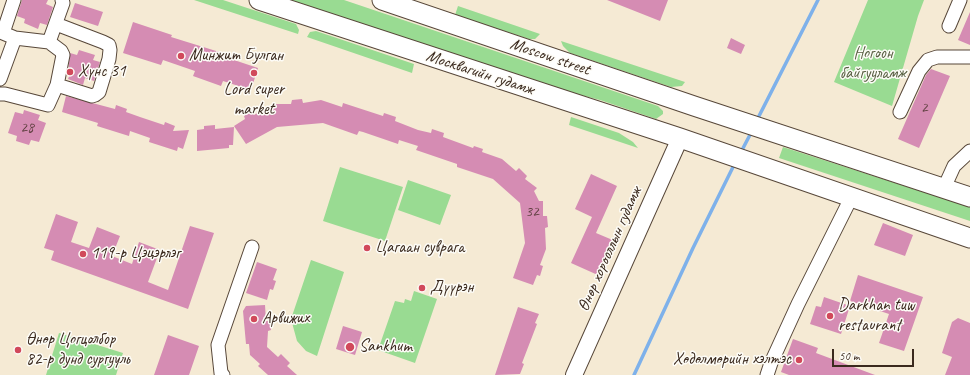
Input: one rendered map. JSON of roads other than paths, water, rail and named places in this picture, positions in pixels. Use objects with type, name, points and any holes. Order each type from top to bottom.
[{"type":"highway","name":"Москвагийн гудамж","points":[[259,0],[680,138],[970,238]]},
{"type":"highway","name":"Moscow street","points":[[382,0],[718,114],[970,197]]},
{"type":"main road","name":"Өнөр хорооллын гудамж","points":[[574,375],[680,138]]},
{"type":"street","points":[[0,94],[48,105],[57,84],[63,55],[61,51],[49,42],[15,38],[3,33],[14,0]]},
{"type":"street","points":[[49,42],[64,3],[62,0]]},
{"type":"street","points":[[949,26],[960,0]]},
{"type":"street","points":[[56,24],[103,42],[109,45],[110,50],[109,59],[101,85],[95,95],[92,96],[57,84]]},
{"type":"street","points":[[0,79],[15,38]]},
{"type":"street","points":[[900,112],[919,72],[928,60],[937,58],[970,57]]},
{"type":"street","points":[[944,188],[954,166],[970,151]]},
{"type":"street","points":[[767,375],[771,362],[795,310],[851,198]]},
{"type":"street","points":[[223,375],[221,373],[218,345],[252,247]]},
{"type":"waterway","points":[[757,120],[818,0]]},
{"type":"waterway","points":[[741,152],[752,131]]},
{"type":"waterway","points":[[634,375],[693,248],[735,163]]},
{"type":"place","name":"Минжит Булган","points":[[181,56]]},
{"type":"place","name":"Хүнс 31","points":[[70,72]]},
{"type":"place","name":"Lord super market","points":[[254,73]]},
{"type":"place","name":"Цагаан суврага","points":[[367,248]]},
{"type":"place","name":"119-р Цэцэрлэг","points":[[83,254]]},
{"type":"place","name":"Дүүрэн","points":[[422,288]]},
{"type":"place","name":"Darkhan tuw restaurant","points":[[830,316]]},
{"type":"place","name":"Арвижих","points":[[254,319]]},
{"type":"place","name":"Sankhum","points":[[350,347]]},
{"type":"place","name":"Өнөр Цогцолбор 82-р дунд сургууль","points":[[18,350]]},
{"type":"place","name":"Хөдөлмөрийн хэлтэс","points":[[799,360]]},
{"type":"park label","name":"Ногоон байгууламж","points":[[873,64]]}]
